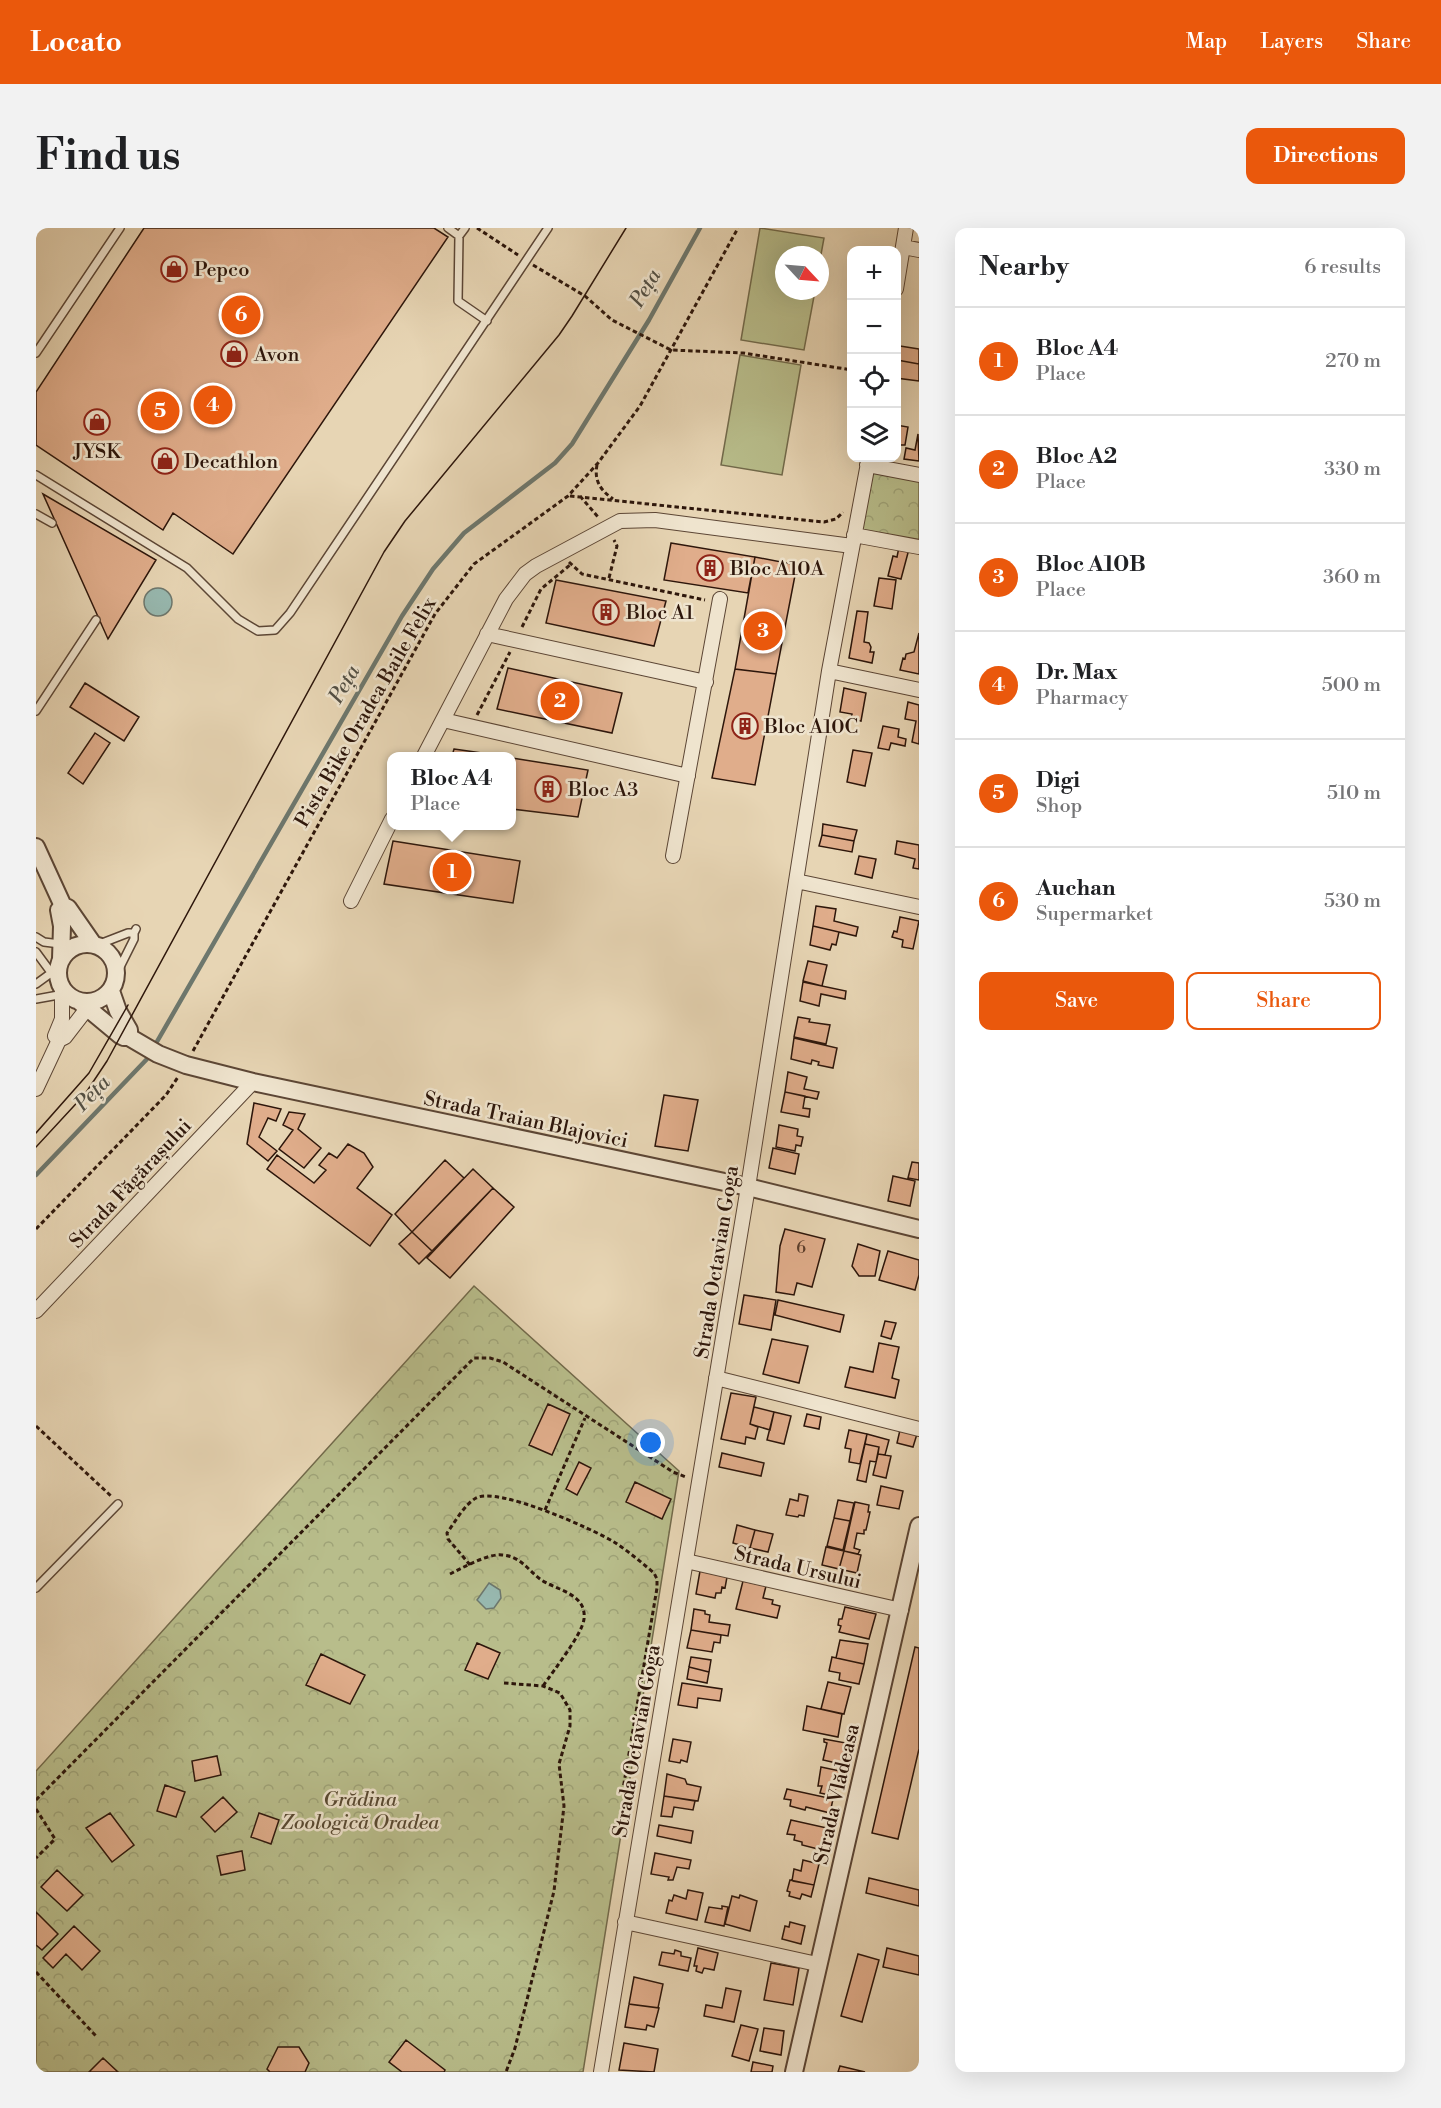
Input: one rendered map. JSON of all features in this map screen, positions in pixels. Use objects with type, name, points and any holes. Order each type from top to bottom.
[{"type":"street","points":[[901,261],[906,228]]},
{"type":"street","points":[[903,247],[919,250]]},
{"type":"street","name":"Strada Octavian Goga","points":[[601,2072],[748,1187],[829,671],[868,462]]},
{"type":"street","points":[[872,462],[919,475]]},
{"type":"street","points":[[426,752],[506,599],[525,574],[620,521],[655,519],[919,547]]},
{"type":"street","points":[[673,856],[720,601]]},
{"type":"street","points":[[488,633],[706,682]]},
{"type":"street","points":[[829,671],[919,690]]},
{"type":"street","points":[[443,720],[688,776]]},
{"type":"street","points":[[351,901],[387,829]]},
{"type":"street","points":[[36,847],[63,906],[68,908],[95,944],[109,953],[117,972],[111,990],[103,998],[68,980]]},
{"type":"street","points":[[796,882],[919,908]]},
{"type":"street","points":[[36,1089],[59,1040],[65,1037],[68,980],[59,910],[63,906]]},
{"type":"street","points":[[59,1040],[56,1036],[62,1018],[68,980],[95,944]]},
{"type":"street","name":"Strada Traian Blajovici","points":[[68,980],[120,1035],[186,1065],[253,1082],[748,1187],[919,1229]]},
{"type":"street","points":[[111,990],[118,1011],[129,1030],[130,1038]]},
{"type":"street","name":"Strada Făgărașului","points":[[36,1311],[253,1082]]},
{"type":"street","points":[[716,1378],[919,1429]]},
{"type":"street","name":"Strada Vlădeasa","points":[[794,2072],[919,1526]]},
{"type":"street","name":"Strada Ursului","points":[[686,1561],[901,1610]]},
{"type":"street","points":[[625,1922],[817,1965]]},
{"type":"lane","points":[[36,353],[120,228]]},
{"type":"lane","points":[[448,228],[459,236]]},
{"type":"lane","points":[[465,228],[459,236],[458,301],[487,321]]},
{"type":"lane","points":[[36,475],[187,568],[238,619],[258,631],[275,630],[290,613],[548,228]]},
{"type":"lane","points":[[36,514],[52,523]]},
{"type":"lane","points":[[36,711],[96,620]]},
{"type":"lane","points":[[95,944],[135,931],[134,939],[117,972]]},
{"type":"lane","points":[[36,937],[44,942],[68,980]]},
{"type":"lane","points":[[36,952],[68,980]]},
{"type":"lane","points":[[36,984],[68,980]]},
{"type":"lane","points":[[36,999],[68,980]]},
{"type":"lane","points":[[36,1588],[118,1504]]},
{"type":"path","points":[[477,228],[526,261],[585,296],[612,320],[671,350],[742,353],[847,369]]},
{"type":"path","name":"Pista Bike Oradea Baile Felix","points":[[36,1229],[166,1095],[186,1065],[435,614],[474,564],[568,496],[598,463],[640,406],[738,228]]},
{"type":"path","points":[[598,463],[596,478],[599,486],[614,499]]},
{"type":"path","points":[[568,496],[824,522],[836,519],[843,514],[847,503]]},
{"type":"path","points":[[559,553],[582,574],[720,601]]},
{"type":"path","points":[[36,1800],[474,1358],[490,1358],[503,1362],[673,1472],[699,1481]]},
{"type":"path","points":[[545,1510],[585,1417]]},
{"type":"path","points":[[36,1426],[118,1504]]},
{"type":"path","points":[[470,1564],[448,1539],[447,1533],[466,1507],[477,1497],[490,1495],[545,1510],[615,1543],[654,1573],[657,1588],[623,1789]]},
{"type":"path","points":[[450,1574],[499,1554],[525,1563],[539,1579],[571,1593],[581,1606],[585,1618],[581,1631],[543,1686]]},
{"type":"path","points":[[504,1683],[543,1686],[560,1694],[570,1710],[570,1726],[559,1764],[564,1806],[554,1891],[515,2048],[506,2072]]},
{"type":"path","points":[[36,1809],[54,1839],[36,1858]]},
{"type":"path","points":[[36,1972],[96,2036]]},
{"type":"green space","points":[[760,228],[824,238],[823,246],[775,246],[775,300],[813,300],[804,350],[741,340]]},
{"type":"green space","points":[[740,355],[801,365],[782,475],[721,465]]},
{"type":"green space","points":[[867,465],[919,475],[919,547],[854,535]]},
{"type":"green space","name":"Grădina Zoologică Oradea","points":[[474,1286],[679,1471],[583,2072],[36,2072],[36,1771]]},
{"type":"water","points":[[158,588],[168,592],[172,602],[168,612],[158,616],[148,612],[144,602],[148,592]]},
{"type":"water","points":[[489,1583],[500,1590],[501,1598],[494,1608],[486,1609],[477,1600]]},
{"type":"building","points":[[144,228],[434,228],[448,237],[233,554],[173,513],[163,530],[36,445],[36,392]]},
{"type":"building","points":[[901,346],[919,349],[919,364],[901,361]]},
{"type":"building","points":[[901,361],[919,364],[919,381],[901,379]]},
{"type":"building","points":[[901,426],[908,427],[905,445],[901,445]]},
{"type":"building","points":[[918,434],[919,461],[904,459],[906,448],[915,450]]},
{"type":"building","points":[[43,494],[156,560],[108,639]]},
{"type":"building","name":"Bloc A10A","points":[[671,543],[755,557],[748,593],[664,580]]},
{"type":"building","points":[[899,547],[909,549],[901,579],[888,576],[893,556],[897,557]]},
{"type":"building","points":[[755,557],[797,565],[776,674],[735,669]]},
{"type":"building","points":[[879,578],[896,580],[892,609],[874,606]]},
{"type":"building","name":"Bloc A1","points":[[556,580],[666,601],[654,646],[546,623]]},
{"type":"building","points":[[857,611],[868,612],[864,642],[869,643],[870,652],[874,652],[872,663],[849,658]]},
{"type":"building","points":[[919,633],[919,674],[900,670],[906,654],[914,652]]},
{"type":"building","points":[[508,668],[622,693],[612,733],[497,709]]},
{"type":"building","name":"Bloc A10C","points":[[735,669],[776,674],[755,785],[712,778]]},
{"type":"building","points":[[85,683],[139,717],[124,741],[70,707]]},
{"type":"building","points":[[844,688],[866,693],[861,721],[851,719],[852,714],[840,712]]},
{"type":"building","points":[[908,702],[919,705],[919,744],[912,742],[916,721],[905,719]]},
{"type":"building","points":[[883,726],[899,729],[898,737],[906,739],[905,746],[891,743],[889,750],[878,748]]},
{"type":"building","points":[[95,733],[110,743],[83,784],[68,773]]},
{"type":"building","points":[[454,749],[475,752],[453,752]]},
{"type":"building","points":[[853,750],[872,753],[865,786],[847,782]]},
{"type":"building","name":"Bloc A3","points":[[516,759],[588,770],[578,817],[516,809]]},
{"type":"building","points":[[823,824],[857,830],[854,841],[822,835]]},
{"type":"building","points":[[822,835],[854,841],[852,852],[819,846]]},
{"type":"building","points":[[393,841],[520,861],[513,903],[384,884]]},
{"type":"building","points":[[897,841],[919,845],[919,869],[913,868],[915,859],[895,854]]},
{"type":"building","points":[[859,856],[876,859],[872,878],[855,874]]},
{"type":"building","points":[[816,906],[836,909],[834,921],[858,927],[856,936],[813,926]]},
{"type":"building","points":[[900,917],[919,921],[913,949],[902,947],[903,940],[892,937],[894,931],[897,932]]},
{"type":"building","points":[[813,926],[839,932],[836,945],[832,944],[830,950],[810,945]]},
{"type":"building","points":[[808,961],[827,965],[822,986],[803,981]]},
{"type":"building","points":[[803,982],[846,991],[845,999],[821,994],[819,1006],[800,1001]]},
{"type":"building","points":[[798,1017],[810,1019],[809,1022],[830,1025],[826,1044],[794,1037]]},
{"type":"building","points":[[794,1038],[837,1048],[833,1068],[818,1065],[819,1062],[812,1060],[811,1064],[791,1059]]},
{"type":"building","points":[[788,1072],[807,1077],[804,1089],[819,1092],[817,1099],[785,1092]]},
{"type":"building","points":[[785,1092],[805,1096],[803,1108],[810,1109],[809,1117],[781,1112]]},
{"type":"building","points":[[664,1095],[698,1100],[688,1151],[655,1146]]},
{"type":"building","points":[[254,1103],[281,1109],[276,1121],[268,1118],[259,1137],[277,1151],[268,1161],[247,1144]]},
{"type":"building","points":[[289,1112],[305,1114],[298,1129],[321,1148],[304,1168],[279,1149],[293,1130],[283,1125]]},
{"type":"building","points":[[779,1125],[798,1129],[797,1136],[803,1137],[801,1146],[796,1145],[795,1151],[776,1147]]},
{"type":"building","points":[[348,1144],[364,1153],[373,1167],[357,1188],[392,1215],[370,1246],[267,1169],[277,1155],[314,1183],[326,1170],[319,1165],[329,1153],[337,1158]]},
{"type":"building","points":[[773,1148],[799,1154],[795,1174],[769,1168]]},
{"type":"building","points":[[445,1160],[464,1178],[412,1232],[395,1214]]},
{"type":"building","points":[[912,1162],[919,1163],[919,1180],[908,1178]]},
{"type":"building","points":[[473,1169],[493,1188],[432,1251],[412,1232]]},
{"type":"building","points":[[893,1176],[915,1181],[910,1206],[888,1201]]},
{"type":"building","points":[[493,1188],[514,1207],[450,1278],[427,1258]]},
{"type":"building","points":[[785,1229],[825,1239],[812,1287],[797,1283],[794,1295],[776,1292],[780,1246]]},
{"type":"building","points":[[412,1232],[432,1251],[419,1264],[399,1244]]},
{"type":"building","points":[[858,1244],[880,1251],[875,1276],[859,1276],[852,1266]]},
{"type":"building","points":[[888,1251],[919,1260],[919,1275],[915,1290],[879,1280]]},
{"type":"building","points":[[744,1295],[776,1300],[771,1330],[739,1324]]},
{"type":"building","points":[[778,1300],[844,1315],[840,1332],[775,1315]]},
{"type":"building","points":[[885,1321],[896,1323],[891,1339],[881,1336]]},
{"type":"building","points":[[772,1339],[808,1346],[799,1383],[763,1374]]},
{"type":"building","points":[[879,1343],[899,1347],[892,1378],[899,1380],[895,1398],[845,1387],[850,1367],[873,1372]]},
{"type":"building","points":[[731,1393],[756,1397],[750,1424],[758,1427],[755,1439],[746,1437],[745,1444],[721,1439]]},
{"type":"building","points":[[548,1404],[570,1414],[552,1455],[529,1445]]},
{"type":"building","points":[[754,1407],[774,1412],[770,1430],[750,1424]]},
{"type":"building","points":[[774,1412],[791,1416],[784,1444],[767,1440]]},
{"type":"building","points":[[807,1414],[821,1417],[819,1429],[804,1426]]},
{"type":"building","points":[[849,1430],[867,1434],[860,1464],[849,1462],[851,1449],[845,1448]]},
{"type":"building","points":[[900,1430],[917,1434],[913,1447],[897,1443]]},
{"type":"building","points":[[867,1434],[889,1440],[885,1455],[878,1454],[879,1447],[865,1444]]},
{"type":"building","points":[[865,1444],[879,1447],[876,1462],[870,1461],[866,1482],[857,1480]]},
{"type":"building","points":[[722,1453],[764,1463],[761,1476],[719,1467]]},
{"type":"building","points":[[878,1454],[891,1456],[886,1478],[873,1475]]},
{"type":"building","points":[[579,1462],[591,1468],[577,1495],[566,1489]]},
{"type":"building","points":[[635,1482],[671,1499],[662,1519],[626,1502]]},
{"type":"building","points":[[881,1486],[903,1491],[899,1509],[877,1505]]},
{"type":"building","points":[[799,1494],[808,1496],[804,1516],[786,1515],[790,1499],[798,1501]]},
{"type":"building","points":[[838,1500],[854,1503],[850,1521],[834,1518]]},
{"type":"building","points":[[855,1502],[869,1505],[868,1512],[870,1512],[864,1534],[857,1533],[854,1548],[860,1550],[858,1554],[844,1551]]},
{"type":"building","points":[[834,1518],[850,1521],[843,1550],[827,1546]]},
{"type":"building","points":[[737,1525],[755,1530],[750,1548],[733,1543]]},
{"type":"building","points":[[755,1530],[773,1534],[768,1552],[750,1548]]},
{"type":"building","points":[[826,1547],[844,1551],[839,1569],[822,1565]]},
{"type":"building","points":[[844,1551],[861,1555],[857,1573],[839,1569]]},
{"type":"building","points":[[700,1571],[727,1577],[725,1588],[722,1587],[721,1593],[716,1593],[715,1598],[696,1594]]},
{"type":"building","points":[[743,1581],[766,1586],[763,1598],[773,1600],[772,1604],[780,1606],[777,1618],[736,1609]]},
{"type":"building","points":[[845,1607],[876,1614],[869,1639],[839,1632],[841,1626],[838,1625],[839,1619],[842,1619]]},
{"type":"building","points":[[694,1609],[705,1611],[705,1614],[710,1615],[709,1622],[730,1625],[728,1636],[691,1630]]},
{"type":"building","points":[[691,1630],[721,1635],[720,1643],[714,1642],[712,1652],[687,1648]]},
{"type":"building","points":[[840,1640],[868,1644],[864,1664],[836,1658]]},
{"type":"building","points":[[477,1643],[500,1653],[488,1679],[465,1670]]},
{"type":"building","points":[[915,1647],[919,1648],[919,1749],[898,1839],[872,1833]]},
{"type":"building","points":[[321,1654],[365,1675],[350,1704],[306,1685]]},
{"type":"building","points":[[691,1657],[711,1660],[709,1672],[689,1667]]},
{"type":"building","points":[[832,1657],[864,1664],[859,1684],[839,1680],[840,1673],[829,1671]]},
{"type":"building","points":[[689,1667],[709,1672],[707,1683],[687,1679]]},
{"type":"building","points":[[828,1682],[851,1687],[844,1714],[821,1709]]},
{"type":"building","points":[[682,1683],[722,1689],[720,1701],[698,1698],[697,1708],[678,1705]]},
{"type":"building","points":[[807,1706],[842,1714],[838,1737],[803,1730]]},
{"type":"building","points":[[673,1739],[691,1742],[687,1762],[669,1761]]},
{"type":"building","points":[[824,1739],[846,1743],[841,1764],[823,1760],[827,1743]]},
{"type":"building","points":[[217,1756],[221,1775],[195,1781],[192,1761]]},
{"type":"building","points":[[821,1767],[840,1771],[834,1796],[820,1793],[822,1786],[818,1786]]},
{"type":"building","points":[[667,1774],[685,1779],[687,1784],[701,1787],[698,1801],[664,1796]]},
{"type":"building","points":[[165,1785],[185,1792],[176,1817],[157,1811]]},
{"type":"building","points":[[787,1789],[833,1799],[830,1813],[790,1806],[791,1800],[784,1799]]},
{"type":"building","points":[[664,1796],[695,1801],[693,1810],[674,1807],[672,1817],[661,1816]]},
{"type":"building","points":[[223,1797],[237,1812],[215,1832],[201,1817]]},
{"type":"building","points":[[110,1813],[134,1845],[112,1862],[86,1828]]},
{"type":"building","points":[[259,1813],[279,1820],[271,1844],[251,1837]]},
{"type":"building","points":[[791,1820],[827,1828],[822,1850],[802,1845],[802,1842],[794,1840],[795,1835],[787,1834]]},
{"type":"building","points":[[659,1825],[693,1831],[691,1843],[657,1836]]},
{"type":"building","points":[[242,1851],[245,1870],[221,1875],[217,1856]]},
{"type":"building","points":[[655,1853],[691,1860],[689,1869],[677,1867],[673,1880],[668,1880],[669,1877],[651,1874]]},
{"type":"building","points":[[803,1860],[819,1864],[814,1885],[792,1881],[794,1869],[801,1871]]},
{"type":"building","points":[[57,1870],[83,1895],[67,1911],[41,1887]]},
{"type":"building","points":[[869,1878],[919,1890],[919,1906],[866,1893]]},
{"type":"building","points":[[790,1880],[814,1885],[811,1897],[802,1894],[800,1899],[789,1896],[790,1892],[787,1891]]},
{"type":"building","points":[[688,1890],[703,1893],[697,1920],[666,1913],[669,1900],[672,1901],[674,1895],[686,1899]]},
{"type":"building","points":[[740,1895],[757,1901],[750,1931],[725,1924],[732,1896],[739,1898]]},
{"type":"building","points":[[722,1906],[728,1907],[724,1926],[705,1922],[709,1907],[722,1909]]},
{"type":"building","points":[[36,1912],[58,1934],[42,1950],[36,1945]]},
{"type":"building","points":[[790,1922],[805,1926],[801,1944],[782,1939],[785,1926],[789,1927]]},
{"type":"building","points":[[74,1926],[100,1951],[82,1970],[66,1954],[53,1968],[43,1958]]},
{"type":"building","points":[[698,1948],[718,1953],[714,1970],[704,1968],[702,1973],[696,1971],[697,1966],[694,1966]]},
{"type":"building","points":[[887,1948],[919,1956],[919,1975],[883,1967]]},
{"type":"building","points":[[675,1950],[681,1952],[681,1956],[691,1958],[688,1971],[659,1965],[662,1952],[674,1954]]},
{"type":"building","points":[[858,1954],[879,1960],[862,2022],[841,2016]]},
{"type":"building","points":[[771,1963],[799,1968],[793,2005],[764,2000]]},
{"type":"building","points":[[634,1977],[663,1984],[658,2008],[629,2004]]},
{"type":"building","points":[[726,1988],[741,1991],[734,2022],[704,2016],[706,2005],[722,2008]]},
{"type":"building","points":[[629,2004],[659,2008],[654,2027],[647,2025],[646,2030],[625,2027]]},
{"type":"building","points":[[741,2025],[758,2029],[749,2061],[732,2056]]},
{"type":"building","points":[[764,2028],[784,2031],[781,2055],[760,2051]]},
{"type":"building","points":[[406,2040],[445,2070],[444,2072],[402,2072],[389,2062]]},
{"type":"building","points":[[624,2043],[658,2049],[654,2072],[619,2070]]},
{"type":"building","points":[[278,2047],[299,2047],[309,2063],[305,2072],[270,2072],[267,2069]]},
{"type":"building","points":[[103,2058],[118,2072],[89,2072]]},
{"type":"building","points":[[753,2062],[773,2066],[772,2072],[751,2072]]},
{"type":"building","points":[[840,2066],[865,2072],[838,2072]]},
{"type":"waterway","name":"Peța","points":[[36,1175],[147,1059],[402,616],[433,569],[464,533],[555,463],[572,444],[649,320],[700,228]]},
{"type":"tram line","points":[[36,1147],[85,1094],[107,1061],[384,552],[405,521],[559,335],[626,228]]},
{"type":"tram line","points":[[36,1133],[89,1073],[128,1005]]},
{"type":"place","name":"Pepco","points":[[174,269]]},
{"type":"place","name":"Auchan","points":[[241,315]]},
{"type":"place","name":"Avon","points":[[234,354]]},
{"type":"place","name":"Dr. Max","points":[[213,405]]},
{"type":"place","name":"Digi","points":[[160,411]]},
{"type":"place","name":"JYSK","points":[[97,422]]},
{"type":"place","name":"Decathlon","points":[[165,461]]},
{"type":"place","name":"Bloc A10A","points":[[710,568]]},
{"type":"place","name":"Bloc A1","points":[[606,612]]},
{"type":"place","name":"Bloc A10B","points":[[763,631]]},
{"type":"place","name":"Bloc A2","points":[[560,701]]},
{"type":"place","name":"Bloc A10C","points":[[745,726]]},
{"type":"place","name":"Bloc A3","points":[[548,789]]},
{"type":"place","name":"Bloc A4","points":[[452,872]]}]
